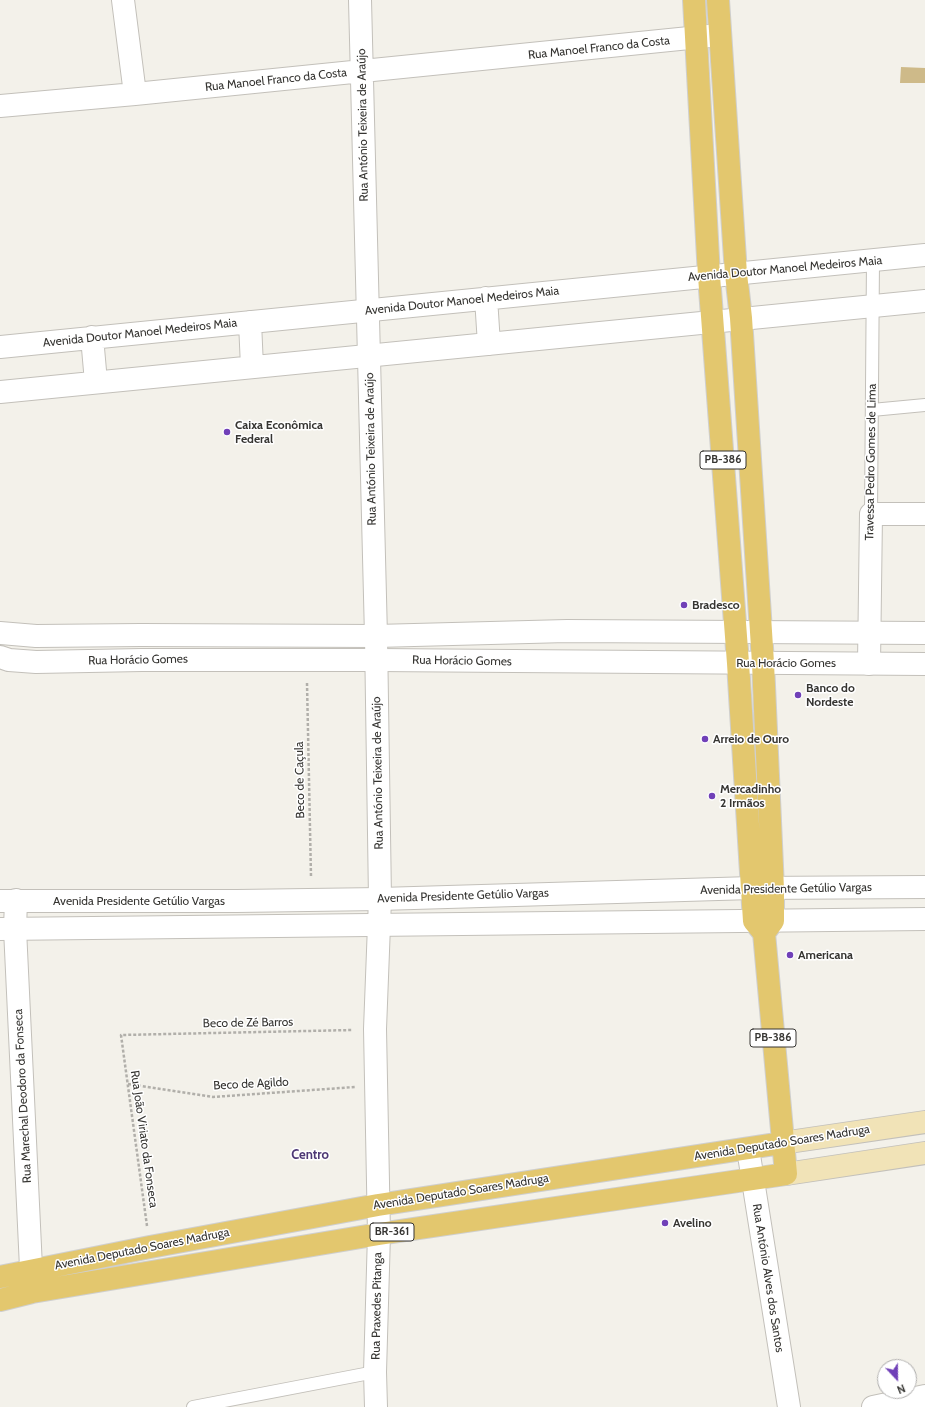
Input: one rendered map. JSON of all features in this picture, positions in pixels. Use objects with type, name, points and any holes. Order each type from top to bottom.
[{"type":"main road","name":"PB-386","points":[[694,0],[712,322],[744,760],[763,888]]},
{"type":"main road","name":"PB-386","points":[[718,0],[719,35],[736,274],[741,318],[763,663],[767,759],[763,888],[764,925],[782,1143],[786,1174]]},
{"type":"main road","points":[[744,760],[767,759]]},
{"type":"main road","name":"Avenida Deputado Soares Madruga","points":[[0,1277],[378,1204],[925,1122]]},
{"type":"main road","name":"Avenida Deputado Soares Madruga","points":[[0,1300],[32,1292],[379,1234],[925,1153]]},
{"type":"main road","points":[[478,1189],[481,1219]]},
{"type":"street","points":[[123,0],[134,94]]},
{"type":"street","name":"Rua António Teixeira de Araújo","points":[[360,0],[376,636],[380,899],[375,1029]]},
{"type":"street","name":"Rua Manoel Franco da Costa","points":[[0,106],[134,94],[719,35]]},
{"type":"street","name":"Avenida Doutor Manoel Medeiros Maia","points":[[0,347],[925,255]]},
{"type":"street","points":[[486,298],[489,344]]},
{"type":"street","points":[[0,392],[925,301]]},
{"type":"street","points":[[250,322],[252,367]]},
{"type":"street","points":[[92,337],[96,382]]},
{"type":"street","points":[[871,514],[925,514]]},
{"type":"street","name":"Travessa Pedro Gomes de Lima","points":[[869,664],[871,514]]},
{"type":"street","points":[[565,662],[567,631]]},
{"type":"street","name":"Rua Horácio Gomes","points":[[0,633],[36,636],[376,636],[567,631],[925,633]]},
{"type":"street","points":[[141,635],[142,660]]},
{"type":"street","name":"Rua Horácio Gomes","points":[[0,657],[9,660],[36,662],[142,660],[376,660],[925,664]]},
{"type":"street","name":"Avenida Presidente Getúlio Vargas","points":[[8,901],[237,901],[380,899],[763,888],[925,887]]},
{"type":"street","name":"Rua Marechal Deodoro da Fonseca","points":[[8,901],[8,929],[32,1292]]},
{"type":"street","points":[[236,926],[237,901]]},
{"type":"street","name":"Avenida Presidente Getúlio Vargas","points":[[8,929],[379,925],[764,925],[925,919]]},
{"type":"street","name":"Rua Praxedes Pitanga","points":[[375,1029],[379,1234],[375,1372],[376,1407]]},
{"type":"street","name":"Rua António Alves dos Santos","points":[[748,1149],[789,1407]]},
{"type":"street","points":[[882,1406],[925,1396]]},
{"type":"lane","name":"Travessa Pedro Gomes de Lima","points":[[871,514],[873,260]]},
{"type":"lane","points":[[872,410],[925,405]]},
{"type":"lane","points":[[193,1407],[375,1372]]},
{"type":"path","name":"Beco de Caçula","points":[[307,660],[312,900]]},
{"type":"path","name":"Beco de Zé Barros","points":[[121,1034],[375,1029]]},
{"type":"path","name":"Rua João Viriato da Fonseca","points":[[121,1034],[150,1247]]},
{"type":"path","name":"Beco de Agildo","points":[[128,1084],[213,1097],[375,1085]]},
{"type":"shaded area","points":[[901,67],[925,68],[925,83],[900,83]]},
{"type":"place","name":"Caixa Econômica Federal","points":[[227,432]]},
{"type":"place","name":"Bradesco","points":[[684,605]]},
{"type":"place","name":"Banco do Nordeste","points":[[798,695]]},
{"type":"place","name":"Arreio de Ouro","points":[[705,739]]},
{"type":"place","name":"Mercadinho 2 Irmãos","points":[[712,796]]},
{"type":"place","name":"Americana","points":[[790,955]]},
{"type":"place","name":"Avelino","points":[[665,1223]]},
{"type":"district","name":"Centro","points":[[310,1155]]}]
